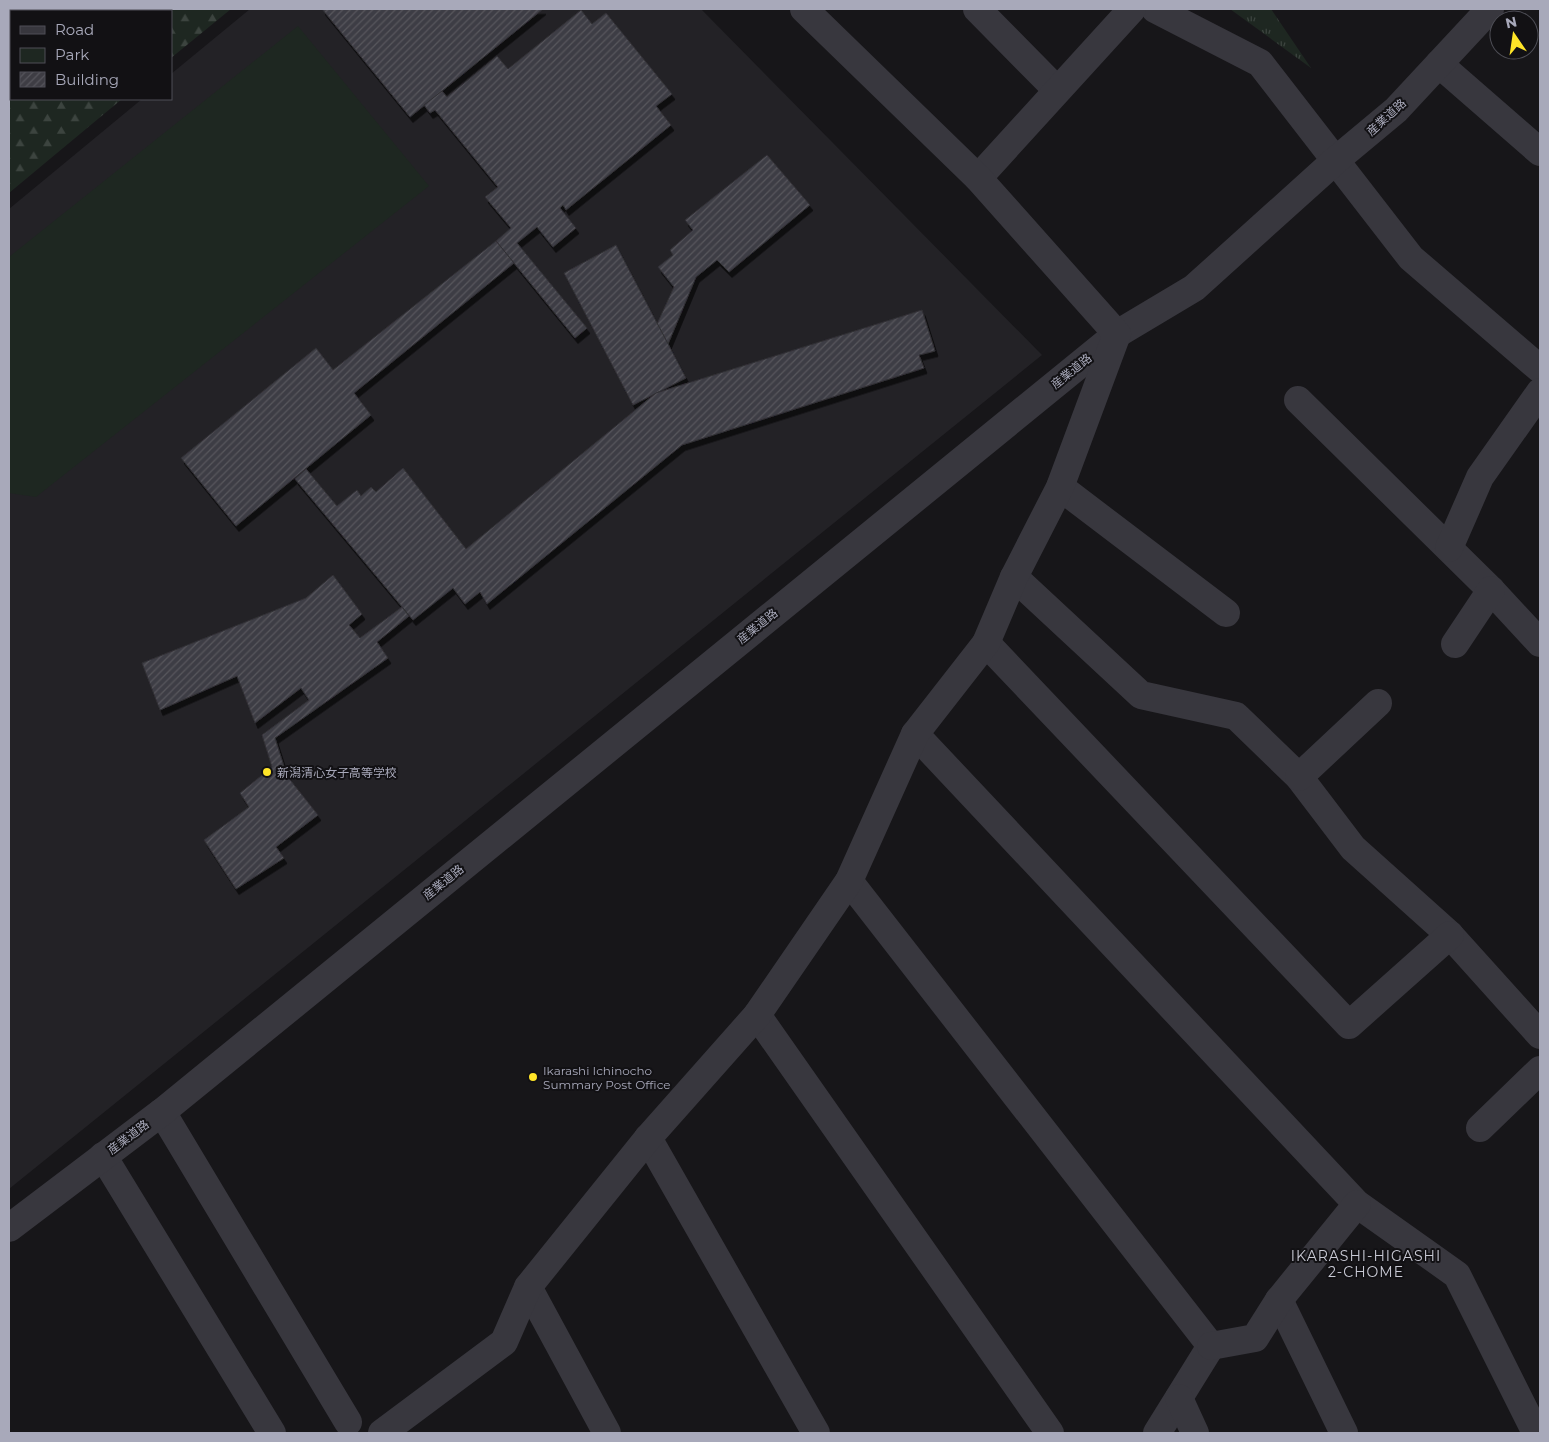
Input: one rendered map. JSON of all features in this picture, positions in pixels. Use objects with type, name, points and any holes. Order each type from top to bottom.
[{"type":"street","points":[[382,1433],[504,1342],[528,1287],[648,1138],[757,1015],[849,881],[914,734],[986,643],[1014,577],[1060,487],[1117,334],[978,178],[804,9]]},
{"type":"street","points":[[977,9],[1057,90]]},
{"type":"street","points":[[978,178],[1132,9]]},
{"type":"street","points":[[1156,9],[1260,62],[1411,258],[1540,369]]},
{"type":"street","name":"産業道路","points":[[9,1228],[162,1112],[1117,334],[1194,288],[1336,160],[1396,110],[1490,9]]},
{"type":"street","points":[[1439,64],[1540,152]]},
{"type":"street","points":[[1448,548],[1480,478],[1540,392]]},
{"type":"street","points":[[1298,400],[1491,590],[1540,643]]},
{"type":"street","points":[[1060,487],[1226,612]]},
{"type":"street","points":[[1014,577],[1141,694],[1236,716],[1299,777],[1353,848],[1450,936],[1540,1035]]},
{"type":"street","points":[[1455,644],[1491,590]]},
{"type":"street","points":[[986,643],[1348,1025],[1450,936]]},
{"type":"street","points":[[1299,777],[1378,703]]},
{"type":"street","points":[[914,734],[1357,1204],[1457,1276],[1536,1433]]},
{"type":"street","points":[[849,881],[1211,1346]]},
{"type":"street","points":[[757,1015],[1050,1433]]},
{"type":"street","points":[[1480,1128],[1540,1070]]},
{"type":"street","points":[[162,1112],[348,1422]]},
{"type":"street","points":[[648,1138],[816,1433]]},
{"type":"street","points":[[103,1156],[272,1433]]},
{"type":"street","points":[[1158,1433],[1211,1346],[1255,1338],[1279,1300],[1357,1204]]},
{"type":"street","points":[[528,1287],[607,1433]]},
{"type":"street","points":[[1279,1300],[1344,1433]]},
{"type":"street","points":[[1179,1398],[1195,1433]]},
{"type":"shaded area","name":"新潟清心女子高等学校","points":[[250,9],[701,9],[1042,355],[9,1189],[9,209],[141,100],[172,100],[172,73]]},
{"type":"green space","points":[[9,9],[231,9],[172,57],[172,10],[10,10],[10,100],[121,100],[9,193]]},
{"type":"green space","points":[[1230,9],[1271,9],[1311,68]]},
{"type":"green space","points":[[298,26],[429,186],[36,497],[9,493],[9,257]]},
{"type":"building","points":[[322,9],[543,9],[410,117]]},
{"type":"building","points":[[581,10],[592,24],[606,13],[672,94],[656,106],[671,125],[566,210],[563,205],[560,208],[576,228],[553,247],[537,227],[517,243],[587,328],[575,338],[496,241],[511,228],[485,197],[498,187],[435,110],[430,113],[424,105],[442,91],[447,97],[497,56],[508,69]]},
{"type":"building","points":[[767,155],[810,205],[729,272],[717,260],[696,277],[668,344],[657,324],[674,287],[658,267],[673,255],[670,250],[693,230],[685,220]]},
{"type":"building","points":[[496,241],[514,263],[354,393],[371,415],[236,526],[181,458],[316,348],[333,370]]},
{"type":"building","points":[[616,245],[686,378],[633,405],[564,273]]},
{"type":"building","points":[[922,310],[935,351],[919,355],[924,368],[682,445],[487,604],[480,592],[465,604],[453,588],[413,620],[295,479],[306,469],[337,506],[357,490],[361,496],[371,487],[376,492],[403,468],[466,549],[656,393]]},
{"type":"building","points":[[333,575],[362,614],[349,625],[360,638],[402,607],[409,616],[377,642],[388,658],[275,738],[287,776],[318,815],[276,847],[284,858],[236,889],[204,840],[249,807],[240,793],[272,767],[262,735],[309,700],[301,688],[255,723],[237,676],[160,710],[142,663],[306,598]]},
{"type":"place","name":"新潟清心女子高等学校","points":[[267,772]]},
{"type":"place","name":"Ikarashi Ichinocho Summary Post Office","points":[[533,1077]]},
{"type":"district","name":"IKARASHI-HIGASHI 2-CHOME","points":[[1366,1264]]}]
